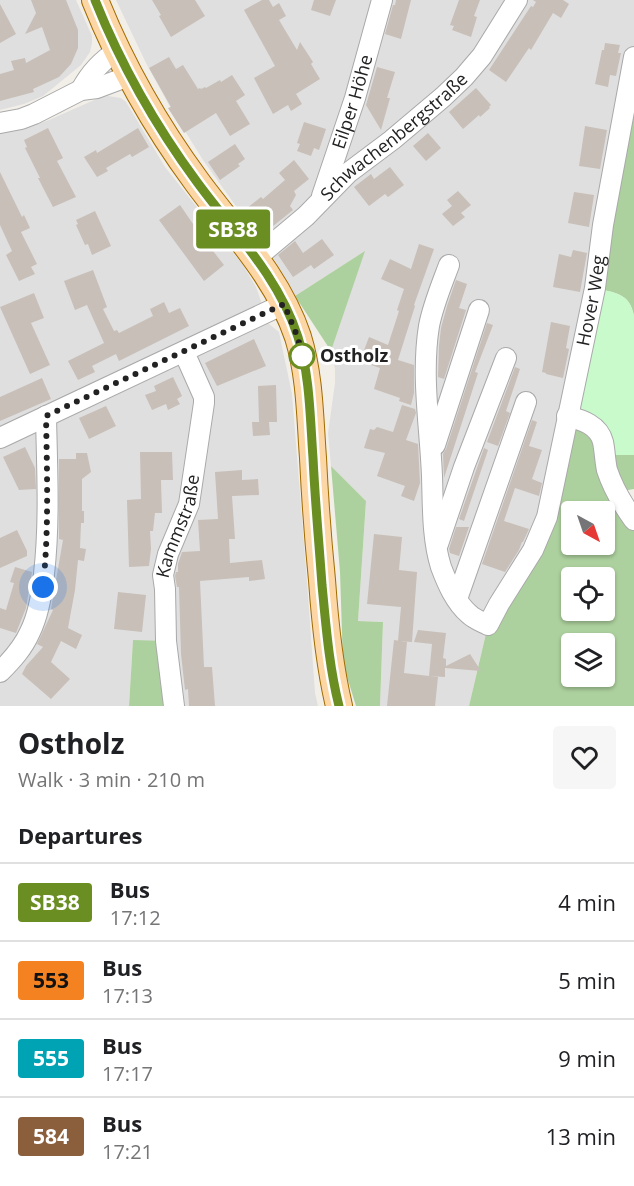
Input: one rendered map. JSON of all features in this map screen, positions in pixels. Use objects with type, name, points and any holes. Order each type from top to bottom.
[{"type":"main road","points":[[95,0],[117,51],[146,107],[201,188],[256,258],[284,304],[298,338],[306,371],[311,415],[326,630],[331,671],[339,706]]},
{"type":"street","name":"Eilper Höhe","points":[[320,201],[355,98],[382,0]]},
{"type":"street","name":"Schwachenbergstraße","points":[[256,258],[306,216],[348,173],[392,140],[464,77],[482,56],[518,0]]},
{"type":"street","points":[[81,90],[96,66],[117,51]]},
{"type":"street","name":"Hover Weg","points":[[457,599],[470,615],[488,625],[533,550],[546,517],[595,288],[603,225],[634,57]]},
{"type":"street","points":[[0,123],[21,119],[81,90],[97,88],[129,76]]},
{"type":"street","points":[[449,265],[430,322],[426,347],[425,388],[437,547],[440,564],[457,599]]},
{"type":"street","points":[[0,438],[284,304]]},
{"type":"street","points":[[431,456],[479,310]]},
{"type":"street","name":"Kammstraße","points":[[174,706],[166,641],[163,575],[168,554],[189,504],[204,403],[204,397],[184,352]]},
{"type":"street","points":[[437,547],[464,467],[506,358]]},
{"type":"street","points":[[457,599],[526,402]]},
{"type":"street","points":[[0,672],[14,658],[32,630],[43,587],[48,514],[46,416]]},
{"type":"street","points":[[567,416],[585,421],[597,430],[603,440],[611,481],[634,520]]},
{"type":"shaded area","points":[[0,0],[76,0],[92,36],[92,43],[90,52],[81,65],[43,96],[0,110]]},
{"type":"shaded area","points":[[116,0],[634,0],[634,57],[553,486],[488,625],[469,706],[380,706],[383,622],[358,621],[366,501],[331,466],[328,433],[335,383],[331,351],[364,252],[295,296],[275,261],[203,160],[170,107]]},
{"type":"shaded area","points":[[108,96],[121,98],[126,102],[165,167],[243,265],[256,287],[269,324],[279,332],[292,394],[315,693],[318,706],[174,706],[133,640],[129,706],[0,706],[0,133],[29,127]]},
{"type":"green space","points":[[634,57],[634,316],[625,298],[595,288]]},
{"type":"green space","points":[[365,251],[331,351],[295,296]]},
{"type":"green space","points":[[595,288],[625,298],[634,316],[634,455],[605,455],[603,440],[568,416]]},
{"type":"green space","points":[[567,416],[585,421],[605,455],[634,455],[634,489],[617,492],[634,520],[634,706],[469,706],[488,625],[533,550]]},
{"type":"green space","points":[[331,466],[366,501],[358,621],[383,622],[380,706],[356,706],[343,664],[340,572]]},
{"type":"green space","points":[[133,640],[166,641],[174,706],[129,706]]},
{"type":"building","points":[[31,0],[66,0],[78,30],[78,48],[71,64],[59,77],[33,89],[34,92],[0,101],[0,74],[14,70],[11,61],[25,58],[26,63],[50,50],[42,27],[25,34],[36,13]]},
{"type":"building","points":[[152,0],[195,0],[205,16],[171,37]]},
{"type":"building","points":[[262,0],[269,0],[273,7],[279,3],[286,16],[279,20],[297,50],[300,42],[313,62],[311,64],[320,79],[296,94],[302,104],[291,111],[288,105],[273,114],[254,78],[275,66],[244,10]]},
{"type":"building","points":[[314,0],[336,0],[330,16],[311,10]]},
{"type":"building","points":[[396,0],[411,0],[401,39],[385,34]]},
{"type":"building","points":[[459,0],[480,0],[474,16],[477,17],[471,37],[452,30],[454,26],[450,25]]},
{"type":"building","points":[[533,0],[563,0],[569,4],[561,18],[553,13],[531,50],[529,48],[506,82],[489,70],[531,6],[533,7],[536,2]]},
{"type":"building","points":[[0,4],[16,34],[0,43]]},
{"type":"building","points":[[605,43],[620,45],[618,53],[621,53],[616,76],[610,75],[608,87],[595,84]]},
{"type":"building","points":[[169,57],[176,69],[183,65],[198,89],[206,88],[220,80],[221,82],[232,75],[245,95],[236,101],[250,124],[230,136],[216,113],[184,133],[168,108],[171,107],[149,68]]},
{"type":"building","points":[[377,67],[395,72],[381,130],[366,105]]},
{"type":"building","points":[[476,88],[491,105],[480,117],[479,115],[463,129],[449,112]]},
{"type":"building","points":[[304,122],[326,129],[319,150],[314,148],[311,156],[297,151],[300,144],[297,143]]},
{"type":"building","points":[[585,126],[607,130],[600,169],[579,166]]},
{"type":"building","points":[[48,128],[63,158],[57,161],[76,197],[53,207],[25,148],[27,147],[24,140]]},
{"type":"building","points":[[138,128],[149,147],[132,157],[130,154],[106,168],[108,171],[97,177],[84,157],[96,150],[97,153]]},
{"type":"building","points":[[428,133],[441,148],[426,161],[413,146]]},
{"type":"building","points":[[235,144],[245,159],[238,164],[240,166],[220,180],[208,162]]},
{"type":"building","points":[[294,160],[309,179],[294,191],[296,195],[290,206],[293,210],[262,235],[243,211],[261,197],[263,199],[285,180],[279,173]]},
{"type":"building","points":[[390,167],[404,185],[388,197],[385,194],[369,206],[354,187],[371,174],[374,179]]},
{"type":"building","points":[[0,172],[22,217],[24,215],[30,228],[21,232],[37,264],[31,267],[35,274],[19,281],[6,255],[12,251],[0,225]]},
{"type":"building","points":[[458,191],[471,205],[461,213],[465,217],[453,226],[442,214],[452,206],[447,200]]},
{"type":"building","points":[[574,192],[594,195],[589,227],[568,223]]},
{"type":"building","points":[[180,205],[224,265],[204,281],[159,220]]},
{"type":"building","points":[[95,211],[111,246],[92,255],[88,244],[85,245],[76,220]]},
{"type":"building","points":[[322,239],[334,255],[314,269],[311,265],[293,277],[278,255],[295,241],[303,253]]},
{"type":"building","points":[[419,244],[434,249],[398,360],[414,365],[414,393],[411,405],[399,401],[400,398],[374,389],[380,368],[360,361],[369,337],[388,345],[399,311],[397,310],[404,289],[381,279],[390,259],[411,269]]},
{"type":"building","points":[[573,250],[587,253],[580,292],[553,287],[559,254],[571,257]]},
{"type":"building","points":[[93,270],[107,307],[103,309],[114,331],[117,330],[119,333],[153,316],[150,309],[164,302],[169,313],[180,308],[189,326],[119,361],[116,354],[92,366],[95,372],[78,380],[68,361],[104,343],[87,305],[75,310],[64,281]]},
{"type":"building","points":[[456,280],[467,284],[459,308],[466,310],[444,379],[438,377],[441,328]]},
{"type":"building","points":[[34,293],[44,318],[31,323],[50,365],[30,374],[0,307]]},
{"type":"building","points":[[551,322],[570,326],[566,348],[569,349],[563,378],[542,372]]},
{"type":"building","points":[[487,323],[493,325],[475,372],[478,373],[444,478],[443,454]]},
{"type":"building","points":[[254,339],[266,366],[217,386],[205,363]]},
{"type":"building","points":[[515,367],[520,369],[506,411],[510,413],[498,446],[487,442]]},
{"type":"building","points":[[173,377],[182,396],[177,399],[180,404],[168,410],[166,404],[152,410],[145,395],[156,391],[154,386]]},
{"type":"building","points":[[42,378],[51,399],[0,421],[0,397]]},
{"type":"building","points":[[276,385],[277,422],[269,422],[270,435],[253,436],[252,422],[259,422],[258,386]]},
{"type":"building","points":[[402,405],[415,409],[416,413],[406,440],[418,444],[420,483],[414,501],[401,496],[405,486],[377,476],[385,453],[364,448],[370,429],[374,430],[377,427],[393,432]]},
{"type":"building","points":[[106,406],[116,426],[89,439],[79,418]]},
{"type":"building","points":[[532,420],[537,422],[529,446],[542,450],[532,479],[542,483],[539,496],[515,488],[504,521],[529,529],[505,572],[482,564]]},
{"type":"building","points":[[25,447],[35,468],[36,489],[19,490],[3,457]]},
{"type":"building","points":[[484,448],[488,450],[464,521],[459,519]]},
{"type":"building","points":[[140,452],[172,452],[173,480],[161,480],[162,513],[155,513],[153,531],[150,531],[149,566],[129,567],[127,500],[141,499]]},
{"type":"building","points":[[76,453],[87,453],[91,472],[82,479],[84,523],[81,523],[80,548],[86,549],[84,561],[78,560],[68,628],[82,635],[76,649],[61,641],[51,662],[70,679],[51,699],[22,674],[43,647],[37,644],[53,610],[51,609],[63,540],[59,539],[59,459],[76,459]]},
{"type":"building","points":[[242,470],[242,480],[258,479],[259,495],[232,496],[235,539],[229,539],[230,563],[262,560],[265,579],[249,581],[249,577],[200,581],[204,667],[212,667],[215,706],[189,706],[181,654],[179,587],[177,587],[175,576],[182,552],[200,551],[198,520],[218,519],[215,472]]},
{"type":"building","points":[[456,527],[469,527],[459,556],[450,553],[449,549]]},
{"type":"building","points":[[17,530],[27,556],[0,568],[0,538]]},
{"type":"building","points":[[374,534],[402,537],[399,570],[417,572],[412,642],[398,641],[401,607],[367,604]]},
{"type":"building","points":[[15,567],[32,572],[26,608],[16,633],[0,628],[0,608],[6,610],[14,583],[10,582]]},
{"type":"building","points":[[118,592],[146,595],[142,632],[114,629]]},
{"type":"building","points":[[418,630],[446,633],[443,658],[446,659],[446,666],[470,654],[481,671],[445,668],[445,677],[429,676],[432,644],[414,642]]},
{"type":"building","points":[[394,640],[407,642],[404,673],[438,677],[435,706],[387,706]]},
{"type":"bus line","name":"SB38","points":[[95,0],[129,76],[146,107],[196,181],[268,275],[284,304],[298,338],[306,371],[311,415],[312,455],[328,653],[339,706]]},
{"type":"place","name":"Ostholz","points":[[302,356]]},
{"type":"route","points":[[43,587],[48,514],[46,416],[284,304],[298,338],[302,356]]}]
